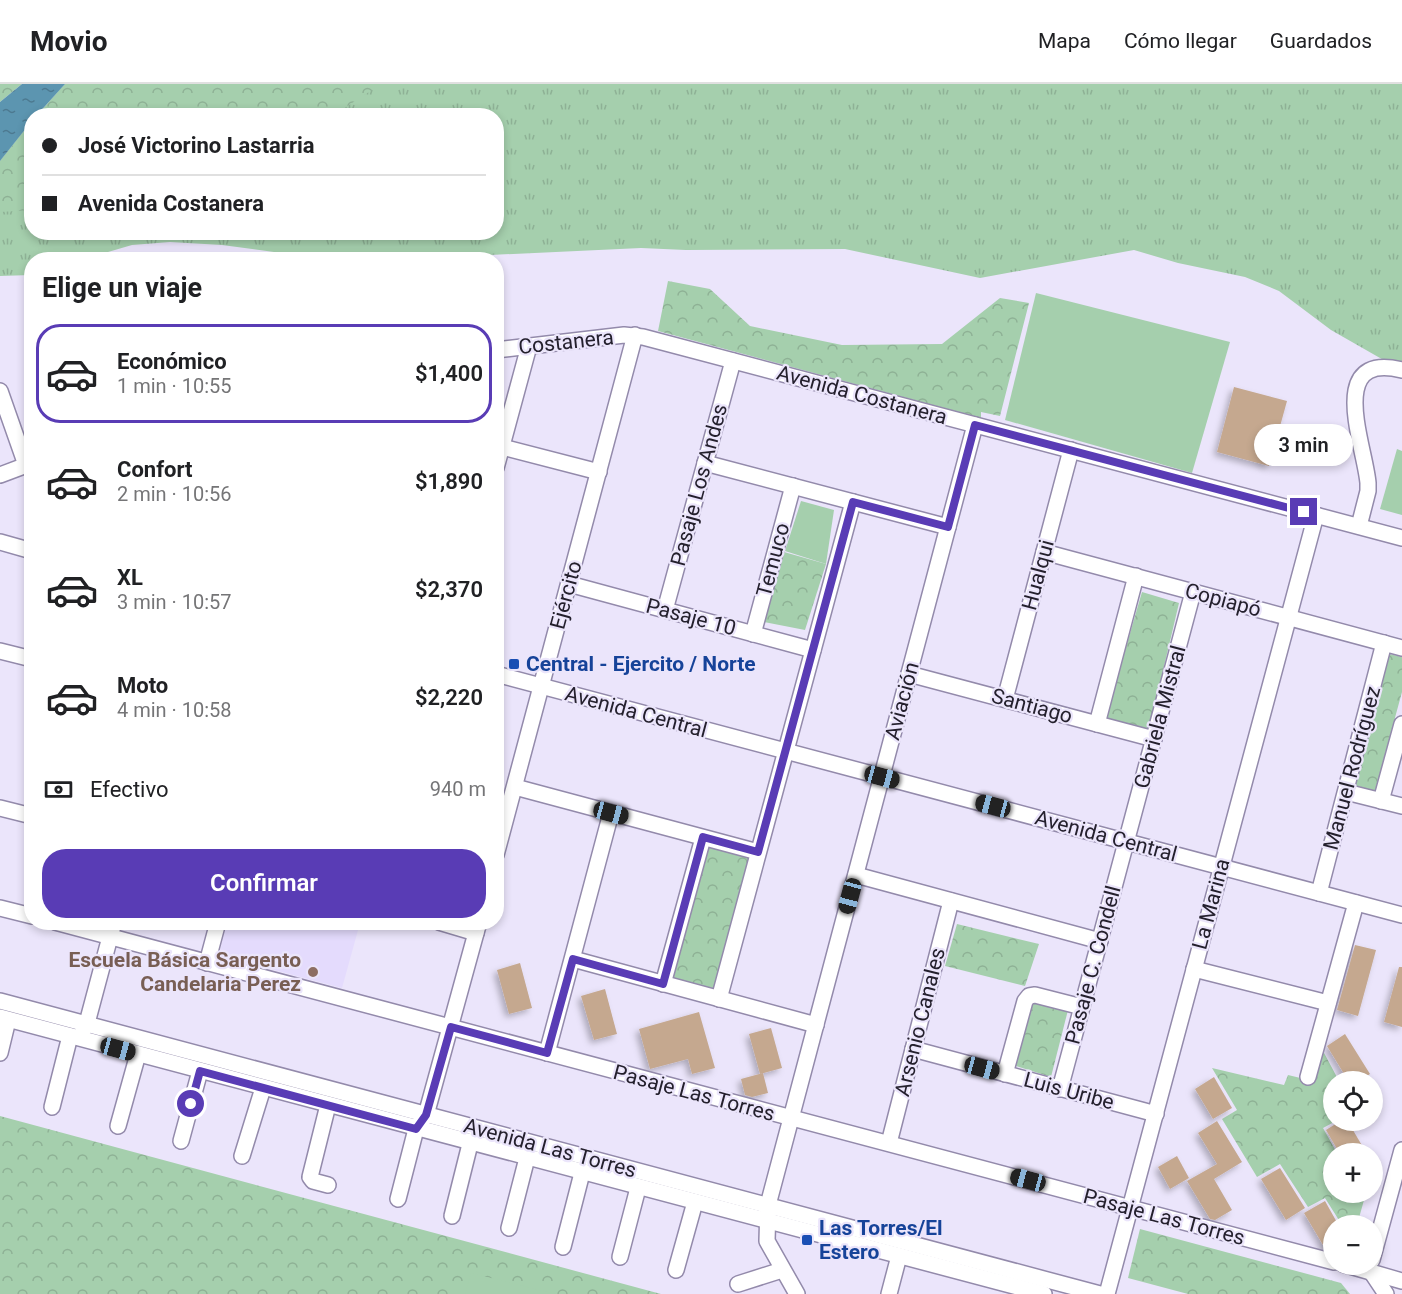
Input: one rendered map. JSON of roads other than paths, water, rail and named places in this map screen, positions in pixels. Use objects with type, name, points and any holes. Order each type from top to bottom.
[{"type":"street","name":"Costanera","points":[[504,349],[635,336]]},
{"type":"street","name":"Avenida Costanera","points":[[635,336],[1402,538]]},
{"type":"street","name":"Ejército","points":[[504,825],[635,336]]},
{"type":"street","points":[[504,440],[529,346]]},
{"type":"street","name":"Pasaje Los Andes","points":[[665,610],[733,361]]},
{"type":"street","points":[[1359,526],[1368,483],[1354,406],[1355,389],[1362,377],[1372,370],[1384,368],[1402,370]]},
{"type":"street","points":[[0,391],[24,451]]},
{"type":"street","name":"Aviación","points":[[797,1294],[767,1241],[768,1205],[975,425]]},
{"type":"street","points":[[504,448],[598,472]]},
{"type":"street","name":"Hualqui","points":[[1005,699],[1071,450]]},
{"type":"street","points":[[705,463],[948,527]]},
{"type":"street","points":[[0,475],[24,466]]},
{"type":"street","name":"Temuco","points":[[753,634],[792,486]]},
{"type":"street","points":[[719,999],[853,502]]},
{"type":"street","name":"La Marina","points":[[1107,1294],[1316,515]]},
{"type":"street","points":[[0,542],[24,548]]},
{"type":"street","name":"Copiapó","points":[[1044,552],[1402,648]]},
{"type":"street","points":[[1097,724],[1136,576]]},
{"type":"street","name":"Pasaje 10","points":[[568,584],[813,650]]},
{"type":"street","name":"Gabriela Mistral","points":[[1126,842],[1193,592]]},
{"type":"street","name":"Manuel Rodríguez","points":[[1319,893],[1384,643]]},
{"type":"street","points":[[0,651],[24,657]]},
{"type":"street","name":"Santiago","points":[[909,674],[1154,739]]},
{"type":"street","name":"Avenida Central","points":[[504,676],[1402,915]]},
{"type":"street","points":[[1382,801],[1402,724]]},
{"type":"street","points":[[514,787],[758,852]]},
{"type":"street","points":[[1346,792],[1402,806]]},
{"type":"street","points":[[0,808],[24,814]]},
{"type":"street","points":[[547,1053],[611,813]]},
{"type":"street","points":[[663,984],[703,837]]},
{"type":"street","name":"Pasaje C. Condell","points":[[1060,1089],[1126,842]]},
{"type":"street","points":[[856,875],[1100,941]]},
{"type":"street","name":"Arsenio Canales","points":[[889,1143],[951,901]]},
{"type":"street","points":[[1308,1077],[1356,903]]},
{"type":"street","points":[[0,908],[24,914]]},
{"type":"street","points":[[52,1107],[75,1037],[87,1023],[112,930]]},
{"type":"street","name":"Pasaje Las Torres","points":[[112,930],[207,963],[1323,1259]]},
{"type":"street","points":[[207,963],[216,930]]},
{"type":"street","points":[[398,1199],[416,1129],[426,1115],[476,930]]},
{"type":"street","points":[[573,959],[816,1025]]},
{"type":"street","points":[[1194,969],[1328,1003]]},
{"type":"street","points":[[1005,1074],[1025,1001],[1029,996],[1035,995],[1082,1007]]},
{"type":"street","name":"Avenida Las Torres","points":[[0,1001],[1100,1294]]},
{"type":"street","points":[[0,1053],[4,1018]]},
{"type":"street","name":"Avenida Las Torres","points":[[4,1018],[899,1256],[993,1288],[1044,1294]]},
{"type":"street","name":"Luis Uribe","points":[[913,1049],[1156,1114]]},
{"type":"street","points":[[118,1126],[138,1054]]},
{"type":"street","points":[[181,1141],[200,1071]]},
{"type":"street","points":[[242,1156],[263,1088]]},
{"type":"street","points":[[328,1105],[310,1177],[313,1181],[328,1185]]},
{"type":"street","points":[[452,1216],[471,1144]]},
{"type":"street","points":[[1383,1220],[1402,1150]]},
{"type":"street","points":[[509,1228],[527,1158]]},
{"type":"street","points":[[563,1247],[582,1173]]},
{"type":"street","points":[[620,1257],[638,1188]]},
{"type":"street","points":[[676,1270],[695,1202]]},
{"type":"street","points":[[889,1294],[899,1256]]},
{"type":"street","points":[[738,1284],[782,1270]]},
{"type":"street","points":[[1383,1271],[1402,1281]]},
{"type":"street","points":[[1376,1275],[1386,1294]]},
{"type":"water","points":[[22,84],[65,84],[43,108],[24,108],[24,131],[0,161],[0,102]]},
{"type":"place","name":"Central - Ejercito / Norte","points":[[514,664]]},
{"type":"place","name":"Escuela Básica Sargento Candelaria Perez","points":[[313,972]]},
{"type":"place","name":"Las Torres/El Estero","points":[[807,1240]]}]
